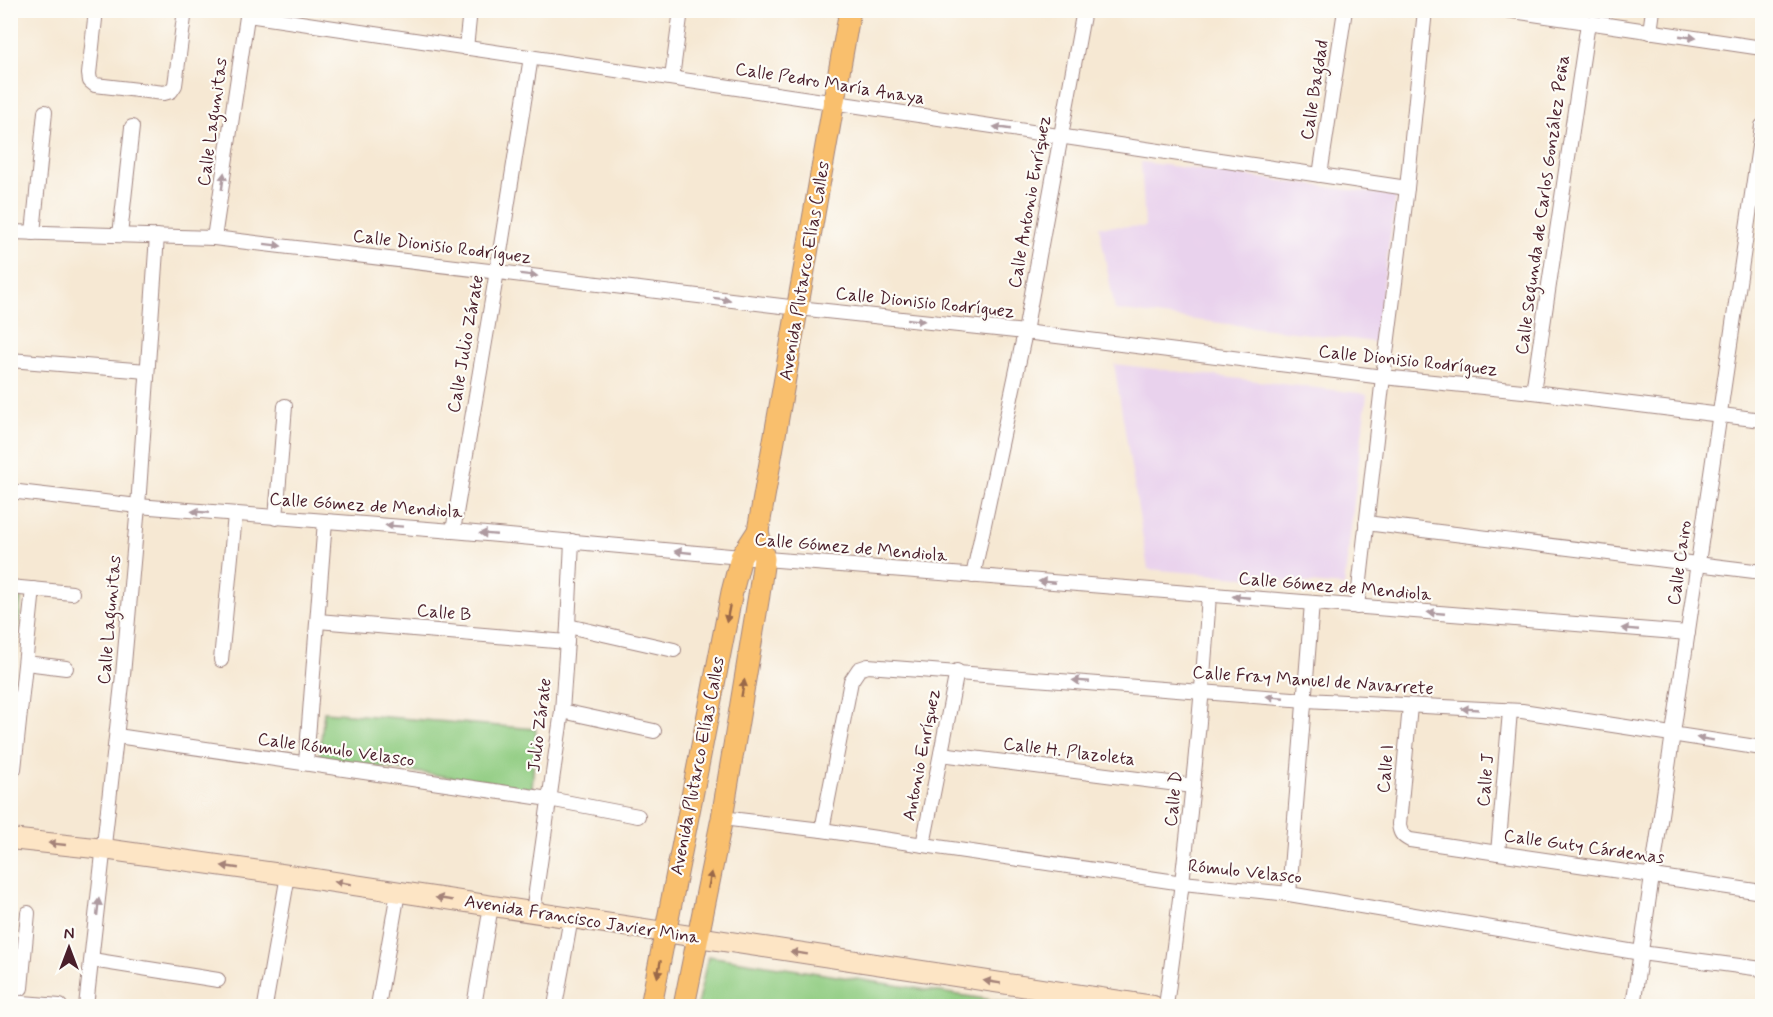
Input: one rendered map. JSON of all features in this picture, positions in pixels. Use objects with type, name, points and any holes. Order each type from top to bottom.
[{"type":"main road","name":"Avenida Plutarco Elías Calles","points":[[684,1006],[722,818],[764,559],[758,531],[850,10]]},
{"type":"main road","name":"Avenida Plutarco Elías Calles","points":[[651,1006],[732,592],[741,557],[758,531]]},
{"type":"main road","name":"Avenida Francisco Javier Mina","points":[[10,839],[104,849],[533,912],[699,938],[1049,999],[1153,1006]]},
{"type":"street","points":[[96,10],[90,81],[95,85],[164,93],[171,91],[175,85],[185,10]]},
{"type":"street","points":[[466,48],[470,10]]},
{"type":"street","points":[[672,78],[681,10]]},
{"type":"street","name":"Calle Antonio Enríquez","points":[[973,576],[1025,332],[1084,10]]},
{"type":"street","name":"Calle Bagdad","points":[[1320,175],[1345,10]]},
{"type":"street","points":[[1357,607],[1407,188],[1425,10]]},
{"type":"street","points":[[1506,10],[1762,48]]},
{"type":"street","points":[[1650,32],[1653,10]]},
{"type":"street","name":"Calle Pedro María Anaya","points":[[248,13],[466,48],[1407,188]]},
{"type":"street","name":"Calle Lagunitas","points":[[214,238],[248,13]]},
{"type":"street","name":"Calle Segunda de Carlos González Peña","points":[[1533,392],[1588,23]]},
{"type":"street","name":"Calle Julio Zárate","points":[[453,531],[531,57]]},
{"type":"street","points":[[33,233],[45,112]]},
{"type":"street","name":"Calle Cairo","points":[[1633,1006],[1762,126]]},
{"type":"street","points":[[120,235],[132,127]]},
{"type":"street","name":"Calle Dionisio Rodríguez","points":[[10,232],[214,238],[1762,420]]},
{"type":"street","name":"Calle Lagunitas","points":[[86,1006],[117,736],[138,506],[157,236]]},
{"type":"street","points":[[10,360],[147,371]]},
{"type":"street","points":[[276,518],[285,406]]},
{"type":"street","name":"Calle Gómez de Mendiola","points":[[10,491],[138,506],[276,518],[1688,633]]},
{"type":"street","points":[[221,660],[235,514]]},
{"type":"street","points":[[306,764],[325,521]]},
{"type":"street","points":[[1366,523],[1762,572]]},
{"type":"street","name":"Julio Zárate","points":[[533,912],[562,711],[572,541]]},
{"type":"street","points":[[10,587],[72,593]]},
{"type":"street","points":[[14,768],[14,731],[26,663],[33,589]]},
{"type":"street","name":"Calle D","points":[[1166,1006],[1183,884],[1209,595]]},
{"type":"street","points":[[1289,894],[1312,603]]},
{"type":"street","name":"Calle B","points":[[318,621],[567,642]]},
{"type":"street","points":[[568,626],[674,650]]},
{"type":"street","points":[[26,663],[66,668]]},
{"type":"street","name":"Calle Fray Manuel de Navarrete","points":[[822,830],[851,681],[860,669],[876,665],[1306,700],[1510,711],[1762,747]]},
{"type":"street","name":"Antonio Enríquez","points":[[923,845],[957,671]]},
{"type":"street","name":"Calle I","points":[[1402,835],[1399,824],[1410,706]]},
{"type":"street","points":[[562,711],[654,730]]},
{"type":"street","name":"Calle J","points":[[1498,853],[1510,711]]},
{"type":"street","name":"Calle Rómulo Velasco","points":[[117,736],[549,799],[638,816]]},
{"type":"street","name":"Calle H. Plazoleta","points":[[941,754],[1193,786]]},
{"type":"street","name":"Rómulo Velasco","points":[[722,818],[822,830],[1183,884],[1289,894],[1641,953],[1762,969]]},
{"type":"street","name":"Calle Guty Cárdenas","points":[[1402,835],[1410,840],[1762,892]]},
{"type":"street","points":[[265,1006],[288,875]]},
{"type":"street","points":[[378,1006],[398,892]]},
{"type":"street","points":[[474,1006],[491,906]]},
{"type":"street","points":[[21,988],[28,913]]},
{"type":"street","points":[[555,1006],[571,918]]},
{"type":"street","points":[[10,947],[25,948]]},
{"type":"street","points":[[92,960],[218,980]]},
{"type":"street","points":[[10,1002],[60,1006]]},
{"type":"shaded area","points":[[1141,162],[1396,196],[1375,342],[1115,310],[1099,226],[1145,227]]},
{"type":"shaded area","points":[[1114,364],[1367,394],[1344,586],[1148,569]]},
{"type":"green space","points":[[10,598],[21,599],[11,706]]},
{"type":"green space","points":[[324,712],[536,729],[532,789],[319,758]]},
{"type":"green space","points":[[708,956],[1024,1005],[697,1006]]}]
